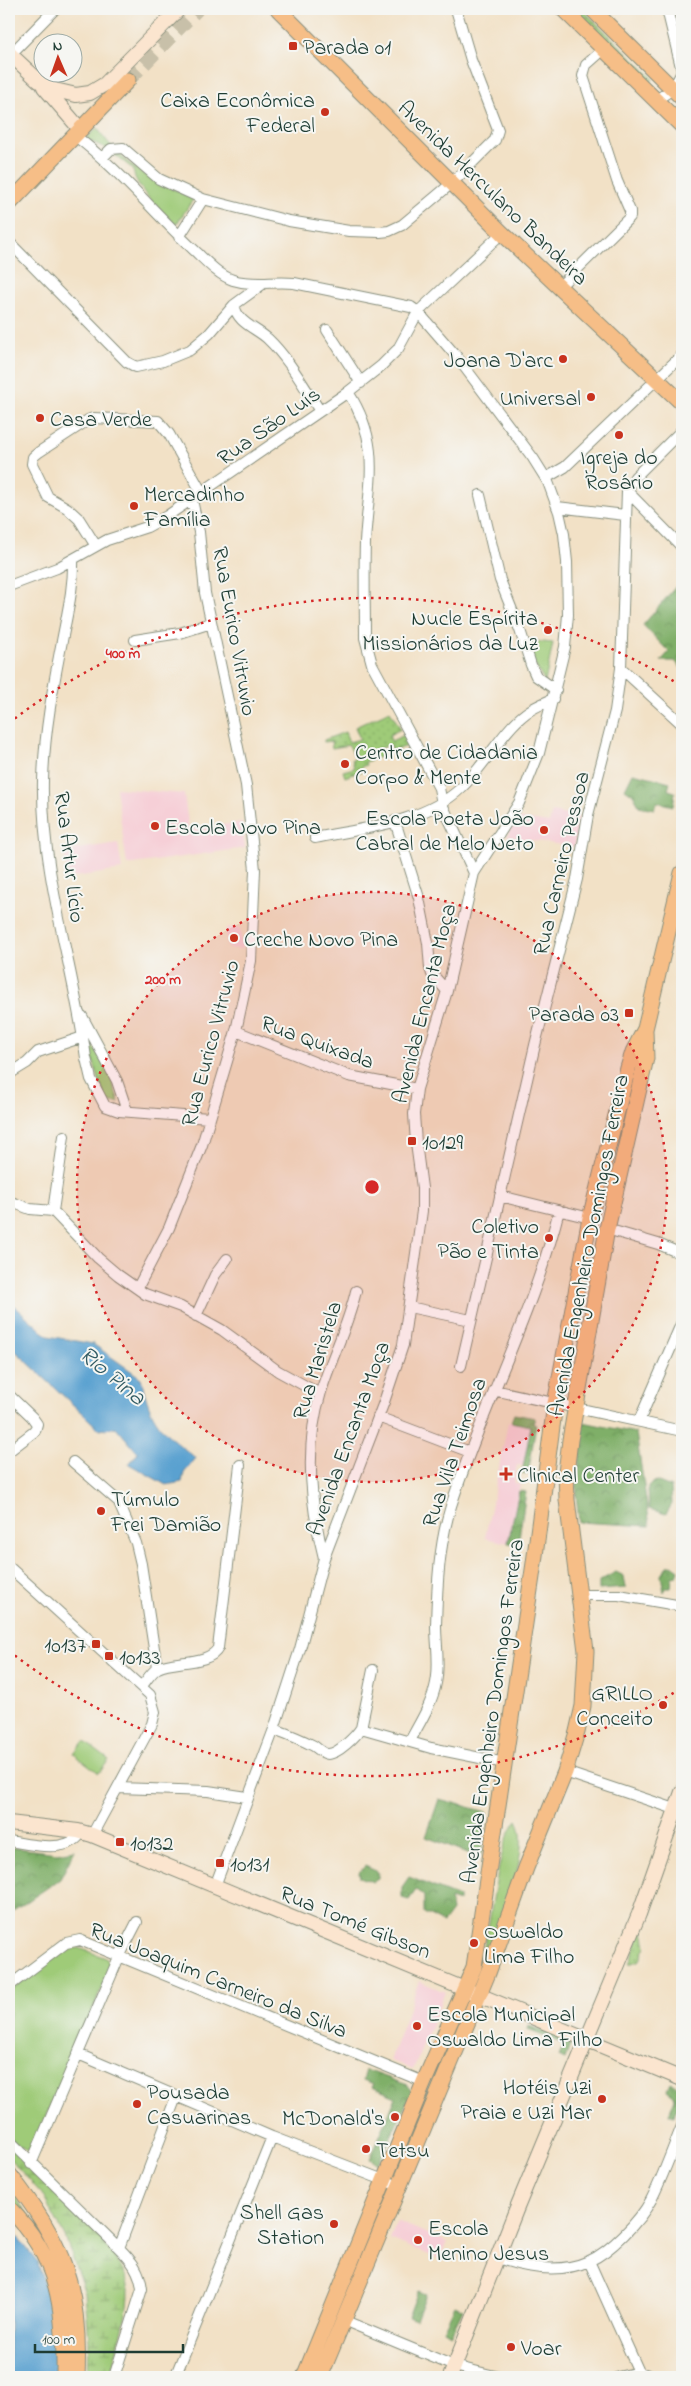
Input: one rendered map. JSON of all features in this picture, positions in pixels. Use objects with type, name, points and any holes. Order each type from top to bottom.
[{"type":"main road","name":"Avenida Herculano Bandeira","points":[[278,9],[502,233],[682,403]]},
{"type":"main road","points":[[563,9],[682,126]]},
{"type":"main road","points":[[592,9],[678,93]]},
{"type":"main road","points":[[9,204],[128,80]]},
{"type":"main road","name":"Avenida Engenheiro Domingos Ferreira","points":[[320,2377],[479,1995],[526,1868],[565,1772],[583,1706],[586,1651],[567,1500],[566,1473],[575,1408],[607,1229],[644,1065],[645,1029],[682,874]]},
{"type":"main road","name":"Avenida Engenheiro Domingos Ferreira","points":[[304,2377],[424,2082],[474,1967],[505,1763],[555,1404],[590,1218],[628,1068],[633,1052],[645,1029]]},
{"type":"main road","points":[[9,2175],[50,2232],[68,2275],[74,2297],[78,2330],[77,2377]]},
{"type":"main road","points":[[9,2208],[30,2230],[44,2253],[56,2282],[64,2337],[64,2377]]},
{"type":"street","points":[[32,75],[9,55],[56,9]]},
{"type":"street","points":[[41,82],[55,90],[69,94],[90,92],[102,87],[179,9]]},
{"type":"street","points":[[102,158],[111,148],[123,148],[159,179],[204,199],[289,220],[349,231],[390,231],[402,225],[452,183],[495,140],[498,130],[471,60],[456,9]]},
{"type":"street","points":[[656,100],[678,93],[682,72],[667,9]]},
{"type":"street","points":[[559,287],[630,217],[630,211],[617,181],[583,76],[586,65],[604,49]]},
{"type":"street","points":[[40,82],[77,132],[180,237],[228,278],[243,282],[294,283],[335,290],[406,305],[418,312]]},
{"type":"street","points":[[180,237],[204,199]]},
{"type":"street","name":"Rua São Luís","points":[[9,586],[57,568],[96,546],[147,526],[192,500],[361,383],[398,349],[418,312],[502,233]]},
{"type":"street","points":[[9,242],[127,362],[136,367],[164,361],[190,350],[209,334],[234,305],[264,282]]},
{"type":"street","points":[[234,305],[238,317],[269,340],[280,353],[320,411]]},
{"type":"street","name":"Avenida Encanta Moça","points":[[215,1886],[274,1729],[300,1649],[324,1558],[378,1417],[403,1345],[422,1211],[422,1188],[414,1114],[417,1089],[446,991],[474,873],[522,796],[539,753],[565,647],[568,596],[565,545],[557,507],[546,478],[483,391],[418,312]]},
{"type":"street","points":[[327,330],[361,383]]},
{"type":"street","points":[[546,478],[565,467],[682,355]]},
{"type":"street","points":[[348,392],[366,425],[371,458],[365,541],[365,645],[379,680],[439,788],[442,804],[474,873]]},
{"type":"street","points":[[96,546],[78,519],[67,508],[48,497],[32,464],[33,458],[39,452],[92,418],[158,421],[169,434],[202,492]]},
{"type":"street","points":[[682,430],[635,477],[627,491],[682,547]]},
{"type":"street","name":"Rua Carneiro Pessoa","points":[[461,1366],[577,879],[590,807],[610,738],[621,668],[627,491]]},
{"type":"street","points":[[315,838],[395,820],[442,804],[469,780],[517,721],[554,695],[536,676],[531,665],[520,630],[500,580],[480,495]]},
{"type":"street","name":"Rua Eurico Vitruvio","points":[[138,1287],[169,1228],[184,1194],[236,1032],[251,961],[254,862],[246,784],[205,593],[199,532],[192,500]]},
{"type":"street","points":[[557,507],[625,515]]},
{"type":"street","name":"Rua Artur Lício","points":[[73,559],[72,587],[54,684],[46,745],[43,810],[50,865],[65,950],[79,1011],[91,1079],[102,1103],[110,1109],[209,1118]]},
{"type":"street","points":[[9,586],[9,593]]},
{"type":"street","points":[[135,640],[180,633],[211,623]]},
{"type":"street","points":[[621,668],[682,724]]},
{"type":"street","points":[[671,713],[682,714]]},
{"type":"street","points":[[395,820],[419,898],[428,943],[430,968],[432,974],[446,991]]},
{"type":"street","name":"Rua Artur Lício","points":[[79,1011],[118,1081],[127,1111]]},
{"type":"street","name":"Rua Quixada","points":[[236,1032],[349,1076],[417,1089]]},
{"type":"street","points":[[9,1074],[27,1063],[38,1052],[83,1037]]},
{"type":"street","points":[[85,1050],[98,1045]]},
{"type":"street","points":[[52,1211],[64,1136]]},
{"type":"street","points":[[500,1196],[590,1218]]},
{"type":"street","points":[[9,1201],[30,1210],[52,1211],[98,1258],[145,1294],[181,1307],[222,1330],[299,1384],[320,1394]]},
{"type":"street","name":"Rua Vila Teimosa","points":[[410,1741],[432,1699],[436,1681],[438,1583],[443,1535],[470,1452],[542,1272],[559,1210]]},
{"type":"street","points":[[607,1229],[658,1244],[682,1254]]},
{"type":"street","points":[[196,1316],[215,1275],[227,1259]]},
{"type":"street","name":"Rua Maristela","points":[[324,1558],[316,1528],[310,1457],[320,1394],[351,1315],[356,1291]]},
{"type":"street","points":[[409,1307],[471,1320]]},
{"type":"street","points":[[639,1421],[682,1322]]},
{"type":"street","points":[[494,1390],[682,1431]]},
{"type":"street","points":[[9,1395],[37,1424],[35,1431],[9,1451]]},
{"type":"street","points":[[378,1417],[470,1452]]},
{"type":"street","points":[[74,1462],[118,1501],[136,1543],[157,1668]]},
{"type":"street","points":[[142,1686],[157,1668],[211,1655],[218,1648],[240,1465]]},
{"type":"street","points":[[9,1567],[150,1695],[155,1712],[152,1724],[92,1835]]},
{"type":"street","points":[[579,1595],[628,1596],[682,1606]]},
{"type":"street","points":[[274,1729],[300,1739],[327,1754],[350,1740],[361,1728],[373,1670]]},
{"type":"street","points":[[361,1728],[505,1763]]},
{"type":"street","points":[[565,1772],[680,1810]]},
{"type":"street","points":[[118,1788],[208,1790],[247,1797]]},
{"type":"street","points":[[452,2372],[639,1914],[680,1810],[682,1792]]},
{"type":"street","name":"Rua Tomé Gibson","points":[[9,1822],[78,1831],[92,1835],[682,2079]]},
{"type":"street","points":[[9,1841],[51,1846],[66,1844],[78,1837],[78,1831]]},
{"type":"street","points":[[31,2164],[120,1957],[137,1922]]},
{"type":"street","name":"Rua Joaquim Carneiro da Silva","points":[[9,1986],[66,1943],[80,1940],[424,2082]]},
{"type":"street","points":[[78,2054],[272,2137],[399,2186]]},
{"type":"street","points":[[119,2248],[176,2097]]},
{"type":"street","points":[[498,2258],[532,2268],[573,2266],[589,2261],[635,2224],[651,2200],[682,2126]]},
{"type":"street","points":[[174,2377],[272,2137]]},
{"type":"street","points":[[9,2140],[31,2164],[119,2248],[132,2262],[140,2275],[142,2290],[114,2377]]},
{"type":"street","points":[[589,2261],[639,2372]]},
{"type":"street","points":[[343,2320],[452,2372],[499,2377]]},
{"type":"street","points":[[618,2377],[639,2372],[654,2377]]},
{"type":"shaded area","name":"Escola Novo Pina","points":[[116,788],[184,794],[189,830],[242,822],[245,848],[127,865]]},
{"type":"shaded area","name":"Escola Poeta João Cabral de Melo Neto","points":[[552,812],[579,817],[574,847],[507,836],[517,818],[549,823]]},
{"type":"shaded area","points":[[118,843],[122,870],[68,878],[64,851]]},
{"type":"shaded area","name":"Creche Novo Pina","points":[[240,927],[242,949],[227,948],[226,928]]},
{"type":"shaded area","name":"Clinical Center","points":[[508,1422],[531,1426],[524,1466],[517,1465],[514,1483],[520,1484],[508,1543],[485,1538]]},
{"type":"shaded area","name":"Escola Municipal Oswaldo Lima Filho","points":[[419,1981],[445,1992],[413,2070],[390,2060]]},
{"type":"shaded area","name":"Escola Menino Jesus","points":[[397,2221],[447,2242],[439,2259],[390,2239]]},
{"type":"green space","points":[[573,9],[582,9],[653,78],[652,81],[648,82]]},
{"type":"green space","points":[[97,128],[118,154],[140,171],[164,185],[194,198],[176,225],[144,192],[138,184],[133,169],[106,148],[85,139]]},
{"type":"green space","points":[[678,584],[682,588],[682,669],[675,661],[661,661],[669,652],[643,625]]},
{"type":"green space","points":[[521,642],[553,643],[545,682]]},
{"type":"green space","points":[[390,711],[401,729],[389,735],[391,741],[405,735],[415,752],[411,753],[407,746],[393,751],[391,745],[380,748],[382,756],[365,762],[366,765],[361,767],[362,771],[345,777],[343,771],[354,768],[352,759],[356,758],[356,756],[354,756],[349,745],[332,748],[331,741],[324,742],[324,740],[345,732],[349,742],[360,739],[355,727]]},
{"type":"green space","points":[[633,773],[670,782],[668,790],[675,792],[673,806],[657,802],[654,809],[639,806],[634,795],[625,789]]},
{"type":"green space","points":[[88,1038],[109,1072],[119,1102],[109,1102],[105,1098],[87,1041]]},
{"type":"green space","points":[[514,1414],[535,1418],[533,1424],[536,1425],[528,1474],[522,1473],[531,1426],[511,1422]]},
{"type":"green space","points":[[583,1422],[636,1433],[650,1526],[579,1522],[576,1494]]},
{"type":"green space","points":[[656,1481],[671,1487],[672,1504],[666,1514],[649,1509],[648,1486]]},
{"type":"green space","points":[[519,1491],[526,1492],[518,1544],[508,1543]]},
{"type":"green space","points":[[672,1565],[679,1570],[677,1576],[672,1577],[671,1588],[666,1588],[664,1592],[661,1575],[667,1566]]},
{"type":"green space","points":[[616,1572],[624,1576],[626,1588],[599,1590],[599,1581]]},
{"type":"green space","points":[[84,1741],[109,1760],[99,1773],[74,1754]]},
{"type":"green space","points":[[439,1799],[487,1812],[481,1854],[476,1856],[426,1837]]},
{"type":"green space","points":[[517,1820],[521,1834],[516,1874],[510,1896],[479,1974],[476,1973],[487,1934],[501,1857],[511,1830]]},
{"type":"green space","points":[[9,1847],[57,1853],[75,1850],[60,1879],[9,1914]]},
{"type":"green space","points":[[365,1866],[378,1872],[378,1879],[373,1882],[360,1877],[359,1872]]},
{"type":"green space","points":[[409,1877],[459,1897],[459,1902],[450,1899],[452,1911],[443,1923],[424,1913],[424,1896],[416,1890],[409,1900],[402,1898],[402,1887]]},
{"type":"green space","points":[[642,1926],[646,1946],[640,1960],[629,1964]]},
{"type":"green space","points":[[79,1948],[106,1958],[111,1967],[34,2143],[28,2151],[9,2139],[9,1992],[63,1950]]},
{"type":"green space","points":[[529,2026],[569,2041],[570,2044],[565,2060],[559,2057],[564,2044],[528,2030]]},
{"type":"green space","points":[[366,2070],[408,2085],[412,2092],[378,2164],[370,2159],[396,2097],[372,2087],[374,2084],[363,2080]]},
{"type":"green space","points":[[670,2083],[682,2089],[682,2095],[674,2116],[669,2114],[675,2099],[674,2095],[667,2090]]},
{"type":"green space","points":[[9,2144],[97,2234],[124,2272],[128,2287],[127,2310],[109,2377],[88,2377],[89,2340],[85,2293],[65,2237],[42,2194],[9,2158]]},
{"type":"green space","points":[[9,2188],[43,2236],[52,2257],[35,2227],[9,2198]]},
{"type":"green space","points":[[418,2291],[426,2294],[416,2320],[408,2317]]},
{"type":"green space","points":[[455,2305],[463,2309],[451,2334],[443,2330]]},
{"type":"water","name":"Rio Pina","points":[[9,1301],[48,1336],[93,1344],[141,1378],[153,1416],[165,1432],[196,1458],[184,1473],[182,1482],[166,1485],[129,1464],[138,1453],[116,1427],[100,1430],[9,1345]]},
{"type":"water","points":[[9,2226],[37,2261],[51,2305],[56,2338],[54,2377],[9,2377]]},
{"type":"tunnel","points":[[128,80],[197,9]]},
{"type":"place","name":"Parada 01","points":[[293,46]]},
{"type":"place","name":"Caixa Econômica Federal","points":[[325,112]]},
{"type":"place","name":"Joana D'arc","points":[[563,359]]},
{"type":"place","name":"Universal","points":[[591,397]]},
{"type":"place","name":"Casa Verde","points":[[40,418]]},
{"type":"place","name":"Igreja do Rosário","points":[[619,435]]},
{"type":"place","name":"Mercadinho Família","points":[[134,506]]},
{"type":"place","name":"Nucle Espírita Missionários da Luz","points":[[548,630]]},
{"type":"place","name":"Centro de Cidadania Corpo & Mente","points":[[345,764]]},
{"type":"place","name":"Escola Novo Pina","points":[[155,826]]},
{"type":"place","name":"Escola Poeta João Cabral de Melo Neto","points":[[544,830]]},
{"type":"place","name":"Creche Novo Pina","points":[[234,938]]},
{"type":"place","name":"Parada 03","points":[[629,1013]]},
{"type":"place","name":"10129","points":[[412,1141]]},
{"type":"place","name":"Coletivo Pão e Tinta","points":[[549,1238]]},
{"type":"place","name":"Clinical Center","points":[[506,1474]]},
{"type":"place","name":"Túmulo Frei Damião","points":[[101,1511]]},
{"type":"place","name":"10137","points":[[96,1644]]},
{"type":"place","name":"10133","points":[[109,1656]]},
{"type":"place","name":"GRILLO Conceito","points":[[663,1705]]},
{"type":"place","name":"10132","points":[[120,1842]]},
{"type":"place","name":"10131","points":[[220,1863]]},
{"type":"place","name":"Oswaldo Lima Filho","points":[[474,1943]]},
{"type":"place","name":"Escola Municipal Oswaldo Lima Filho","points":[[417,2026]]},
{"type":"place","name":"Hotéis Uzi Praia e Uzi Mar","points":[[602,2099]]},
{"type":"place","name":"Pousada Casuarinas","points":[[137,2104]]},
{"type":"place","name":"McDonald's","points":[[395,2117]]},
{"type":"place","name":"Tetsu","points":[[366,2149]]},
{"type":"place","name":"Shell Gas Station","points":[[334,2224]]},
{"type":"place","name":"Escola Menino Jesus","points":[[418,2240]]},
{"type":"place","name":"Voar","points":[[511,2347]]}]
